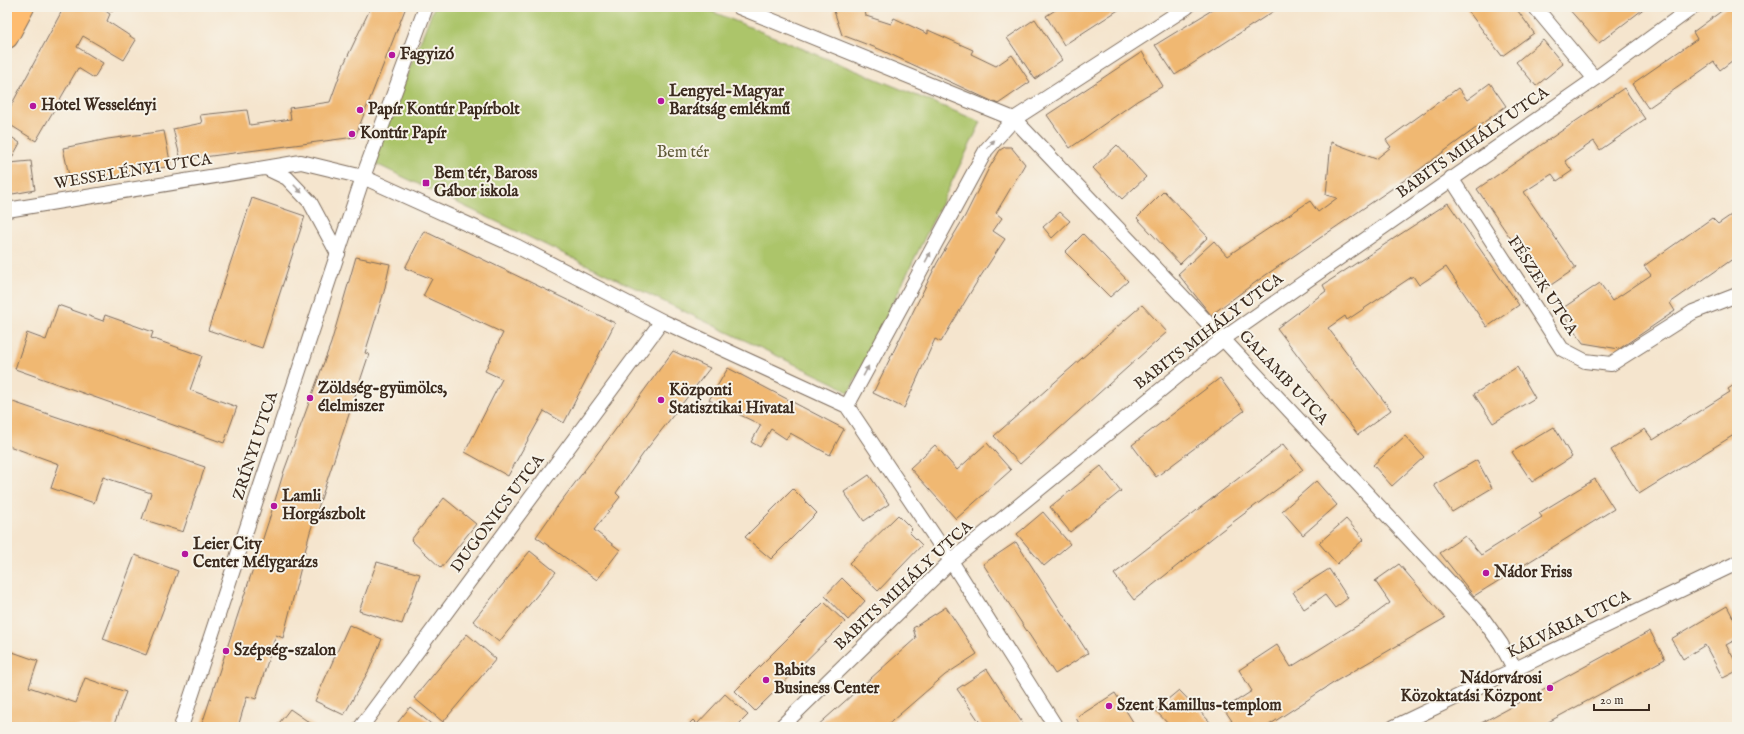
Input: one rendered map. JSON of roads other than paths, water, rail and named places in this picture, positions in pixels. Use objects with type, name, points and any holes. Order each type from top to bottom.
[{"type":"street","points":[[426,7],[363,177],[518,247],[662,320],[847,406],[950,561],[1056,727]]},
{"type":"street","points":[[847,406],[986,150],[1014,119],[1187,7]]},
{"type":"street","points":[[1535,7],[1596,79]]},
{"type":"street","name":"BABITS MIHÁLY UTCA","points":[[781,727],[950,561],[1223,339],[1451,178],[1596,79],[1693,7]]},
{"type":"street","points":[[748,9],[1014,119]]},
{"type":"street","name":"GALAMB UTCA","points":[[1014,119],[1223,339],[1481,616],[1515,670]]},
{"type":"street","name":"WESSELÉNYI UTCA","points":[[7,210],[301,162],[363,177]]},
{"type":"street","points":[[266,168],[286,178],[310,202],[338,254]]},
{"type":"street","name":"ZRÍNYI UTCA","points":[[181,727],[363,177]]},
{"type":"street","name":"FÉSZEK UTCA","points":[[1451,178],[1562,349],[1585,361],[1611,364],[1693,312],[1737,296]]},
{"type":"street","name":"DUGONICS UTCA","points":[[361,727],[662,320]]},
{"type":"street","name":"KÁLVÁRIA UTCA","points":[[1394,727],[1737,563]]},
{"type":"place","name":"Fagyizó","points":[[392,55]]},
{"type":"place","name":"Lengyel-Magyar Barátság emlékmű","points":[[661,101]]},
{"type":"place","name":"Hotel Wesselényi","points":[[33,106]]},
{"type":"place","name":"Papír Kontúr Papírbolt","points":[[360,110]]},
{"type":"place","name":"Kontúr Papír","points":[[352,134]]},
{"type":"place","name":"Bem tér, Baross Gábor iskola","points":[[426,183]]},
{"type":"place","name":"Zöldség-gyümölcs, élelmiszer","points":[[310,398]]},
{"type":"place","name":"Központi Statisztikai Hivatal","points":[[661,400]]},
{"type":"place","name":"Lamli Horgászbolt","points":[[274,506]]},
{"type":"place","name":"Leier City Center Mélygarázs","points":[[185,554]]},
{"type":"place","name":"Nádor Friss","points":[[1486,573]]},
{"type":"place","name":"Szépség-szalon","points":[[226,651]]},
{"type":"place","name":"Babits Business Center","points":[[766,680]]},
{"type":"place","name":"Nádorvárosi Közoktatási Központ","points":[[1550,688]]},
{"type":"place","name":"Szent Kamillus-templom","points":[[1109,706]]},
{"type":"park label","name":"Bem tér","points":[[683,153]]}]
